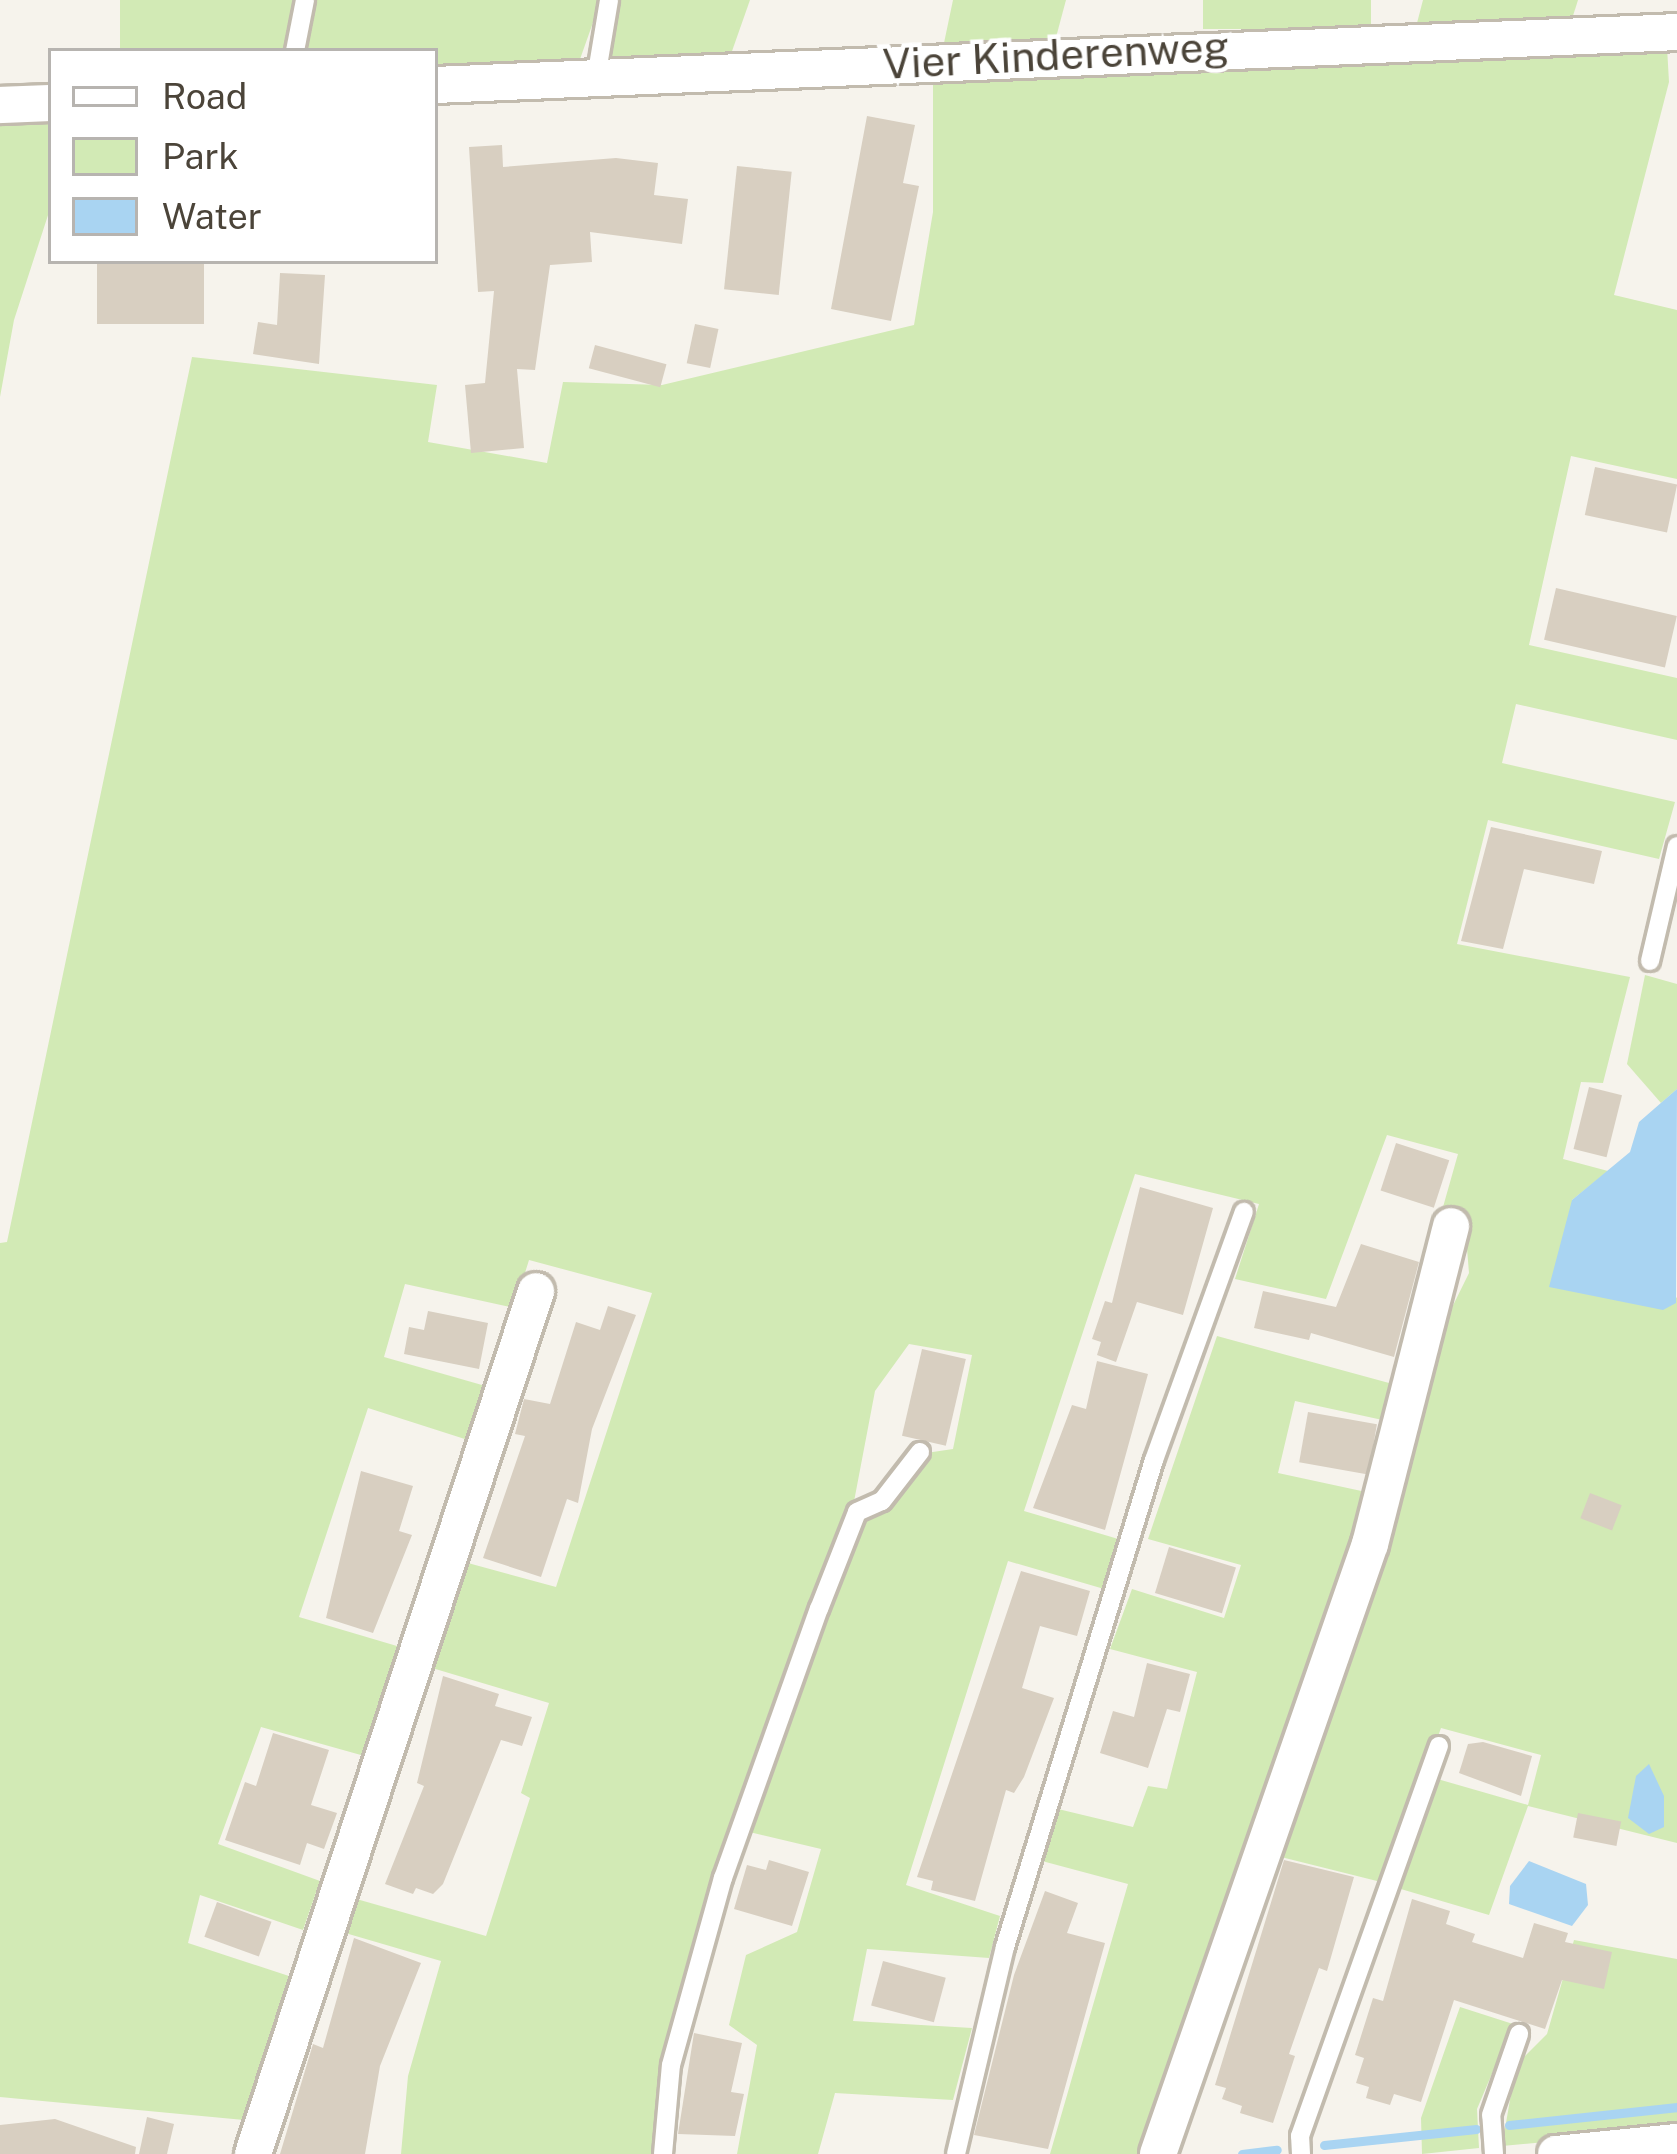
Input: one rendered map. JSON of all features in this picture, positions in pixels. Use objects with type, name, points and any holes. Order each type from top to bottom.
[{"type":"street","name":"Vier Kinderenweg","points":[[438,85],[1677,32]]},
{"type":"street","points":[[0,105],[48,103]]},
{"type":"street","points":[[1158,2154],[1370,1544],[1451,1226]]},
{"type":"street","points":[[253,2154],[536,1292]]},
{"type":"street","points":[[1556,2154],[1677,2142]]},
{"type":"lane","points":[[296,48],[304,0]]},
{"type":"lane","points":[[596,78],[609,0]]},
{"type":"lane","points":[[1650,961],[1677,846]]},
{"type":"lane","points":[[956,2154],[1005,1947],[1117,1602],[1154,1460],[1244,1212]]},
{"type":"lane","points":[[663,2154],[671,2065],[723,1878],[819,1609],[856,1512],[882,1502],[920,1452]]},
{"type":"lane","points":[[1301,2154],[1300,2136],[1439,1746]]},
{"type":"lane","points":[[1494,2154],[1491,2115],[1519,2033]]},
{"type":"green space","points":[[120,0],[295,0],[295,48],[120,48]]},
{"type":"green space","points":[[314,0],[601,0],[579,62],[438,72],[438,48],[305,48]]},
{"type":"green space","points":[[618,0],[750,0],[731,54],[614,62],[607,41]]},
{"type":"green space","points":[[953,0],[1066,0],[1055,41],[944,43]]},
{"type":"green space","points":[[1203,0],[1371,0],[1371,29],[1203,29]]},
{"type":"green space","points":[[1423,0],[1578,0],[1572,19],[1417,23]]},
{"type":"green space","points":[[1667,47],[1669,82],[1614,295],[1677,310],[1677,479],[1571,456],[1529,645],[1677,678],[1677,740],[1516,704],[1502,763],[1675,802],[1659,859],[1488,820],[1457,944],[1630,977],[1603,1083],[1581,1082],[1563,1159],[1608,1171],[1572,1200],[1677,1298],[1677,1843],[1528,1806],[1489,1915],[1394,1887],[1434,1778],[1528,1805],[1541,1755],[1441,1728],[1385,1883],[1265,1853],[1433,1346],[1469,1273],[1465,1224],[1443,1207],[1458,1154],[1387,1135],[1326,1299],[1235,1279],[1259,1204],[1135,1174],[1024,1511],[1125,1541],[1111,1591],[1008,1561],[906,1885],[1000,1916],[989,1958],[867,1949],[853,2021],[972,2028],[953,2100],[835,2093],[818,2154],[737,2154],[757,2045],[729,2025],[746,1955],[797,1932],[821,1849],[745,1831],[861,1515],[926,1453],[953,1449],[972,1355],[909,1344],[875,1391],[852,1512],[676,2033],[668,2035],[654,2154],[401,2154],[408,2076],[441,1961],[335,1930],[346,1896],[486,1936],[530,1798],[521,1793],[549,1703],[422,1665],[457,1560],[556,1587],[652,1293],[529,1260],[514,1308],[405,1284],[384,1357],[489,1387],[471,1441],[368,1408],[299,1617],[407,1649],[368,1757],[261,1727],[218,1844],[320,1881],[303,1930],[200,1895],[188,1943],[295,1978],[244,2120],[0,2097],[0,1243],[7,1242],[192,357],[437,385],[428,442],[547,463],[563,382],[662,385],[914,325],[933,212],[933,74]]},
{"type":"green space","points":[[48,118],[48,215],[14,320],[0,397],[0,120]]},
{"type":"green space","points":[[1645,975],[1677,984],[1677,1089],[1661,1103],[1627,1064]]},
{"type":"green space","points":[[1217,1336],[1411,1389],[1401,1424],[1295,1401],[1278,1473],[1380,1495],[1153,2154],[1050,2154],[1128,1884],[1042,1861],[1058,1809],[1133,1827],[1148,1786],[1167,1789],[1197,1672],[1110,1649],[1132,1589],[1224,1618],[1241,1565],[1148,1539]]},
{"type":"green space","points":[[1574,1940],[1677,1959],[1677,2130],[1502,2146],[1516,2065],[1547,2034]]},
{"type":"green space","points":[[1460,2007],[1513,2024],[1477,2109],[1479,2148],[1422,2154],[1421,2118]]},
{"type":"water","points":[[1677,1089],[1676,1303],[1663,1310],[1549,1287],[1572,1200],[1630,1152],[1639,1122]]},
{"type":"water","points":[[1649,1764],[1664,1796],[1664,1827],[1649,1834],[1628,1818],[1636,1776]]},
{"type":"water","points":[[1529,1861],[1586,1884],[1588,1905],[1572,1926],[1509,1904],[1510,1886]]},
{"type":"building","points":[[867,116],[915,125],[903,183],[919,186],[891,321],[831,309]]},
{"type":"building","points":[[502,145],[503,167],[616,158],[658,163],[654,195],[688,199],[682,244],[590,232],[592,262],[550,265],[535,370],[517,369],[524,448],[471,453],[465,385],[485,383],[494,291],[478,292],[469,147]]},
{"type":"building","points":[[737,166],[792,172],[779,295],[724,289]]},
{"type":"building","points":[[97,264],[204,264],[204,324],[97,324]]},
{"type":"building","points":[[280,273],[325,275],[319,364],[253,354],[258,322],[277,325]]},
{"type":"building","points":[[695,324],[718,329],[710,368],[687,363]]},
{"type":"building","points":[[595,345],[666,364],[660,387],[589,368]]},
{"type":"building","points":[[1595,467],[1677,484],[1667,532],[1585,515]]},
{"type":"building","points":[[1556,588],[1677,616],[1665,668],[1544,640]]},
{"type":"building","points":[[1491,827],[1602,851],[1594,884],[1524,869],[1503,949],[1461,941]]},
{"type":"building","points":[[1589,1087],[1622,1095],[1607,1157],[1574,1149]]},
{"type":"building","points":[[1396,1143],[1449,1160],[1434,1208],[1381,1191]]},
{"type":"building","points":[[1140,1187],[1213,1208],[1183,1315],[1137,1302],[1116,1362],[1097,1355],[1101,1342],[1092,1339],[1105,1301],[1112,1303]]},
{"type":"building","points":[[1361,1244],[1419,1262],[1394,1357],[1311,1333],[1309,1340],[1254,1328],[1263,1291],[1336,1307]]},
{"type":"building","points":[[608,1306],[636,1315],[592,1429],[578,1503],[567,1499],[541,1577],[483,1558],[525,1436],[515,1434],[524,1399],[550,1404],[576,1322],[600,1330]]},
{"type":"building","points":[[428,1311],[488,1323],[479,1369],[404,1354],[409,1327],[424,1330]]},
{"type":"building","points":[[922,1349],[966,1359],[946,1446],[902,1436]]},
{"type":"building","points":[[1097,1361],[1148,1374],[1105,1530],[1033,1508],[1072,1405],[1086,1409]]},
{"type":"building","points":[[1308,1412],[1377,1424],[1368,1474],[1299,1462]]},
{"type":"building","points":[[361,1471],[413,1486],[399,1531],[412,1535],[373,1633],[326,1618]]},
{"type":"building","points":[[1590,1493],[1622,1505],[1612,1530],[1580,1518]]},
{"type":"building","points":[[1169,1547],[1236,1567],[1222,1613],[1155,1593]]},
{"type":"building","points":[[1021,1571],[1090,1591],[1077,1636],[1040,1626],[1022,1688],[1054,1698],[1024,1777],[1014,1793],[1006,1790],[975,1901],[931,1890],[933,1881],[917,1877]]},
{"type":"building","points":[[1147,1663],[1190,1674],[1180,1712],[1167,1709],[1148,1768],[1100,1753],[1113,1711],[1134,1717]]},
{"type":"building","points":[[443,1676],[499,1694],[495,1706],[532,1717],[522,1746],[501,1740],[443,1884],[433,1894],[416,1888],[413,1894],[385,1884],[424,1786],[417,1783]]},
{"type":"building","points":[[273,1733],[329,1750],[311,1805],[337,1813],[324,1849],[307,1843],[300,1865],[225,1840],[245,1782],[256,1786]]},
{"type":"building","points":[[1483,1742],[1532,1756],[1521,1796],[1459,1773],[1468,1744]]},
{"type":"building","points":[[1578,1813],[1621,1821],[1616,1846],[1573,1838]]},
{"type":"building","points":[[769,1860],[809,1872],[792,1926],[734,1909],[747,1865],[766,1870]]},
{"type":"building","points":[[1284,1860],[1354,1877],[1327,1971],[1319,1968],[1289,2054],[1295,2056],[1273,2123],[1240,2113],[1242,2106],[1222,2099],[1226,2088],[1215,2085]]},
{"type":"building","points":[[1045,1891],[1078,1903],[1067,1933],[1105,1943],[1048,2149],[974,2135],[1014,1975]]},
{"type":"building","points":[[1412,1899],[1450,1911],[1446,1924],[1475,1934],[1472,1942],[1523,1958],[1534,1923],[1568,1933],[1565,1942],[1612,1952],[1604,1989],[1562,1980],[1545,2029],[1454,2000],[1421,2102],[1394,2094],[1390,2105],[1366,2098],[1369,2087],[1356,2083],[1364,2058],[1355,2055],[1373,1998],[1383,2001]]},
{"type":"building","points":[[217,1902],[272,1922],[259,1957],[204,1937]]},
{"type":"building","points":[[354,1938],[421,1963],[380,2066],[365,2154],[280,2154],[313,2044],[323,2048]]},
{"type":"building","points":[[883,1961],[946,1978],[934,2022],[871,2005]]},
{"type":"building","points":[[694,2033],[742,2043],[731,2092],[744,2094],[735,2136],[678,2134]]},
{"type":"building","points":[[147,2117],[174,2124],[167,2154],[139,2154]]},
{"type":"building","points":[[55,2119],[136,2147],[135,2154],[0,2154],[0,2125]]},
{"type":"waterway","points":[[1509,2125],[1677,2107]]},
{"type":"waterway","points":[[1324,2145],[1476,2129]]},
{"type":"waterway","points":[[1242,2154],[1277,2150]]}]
